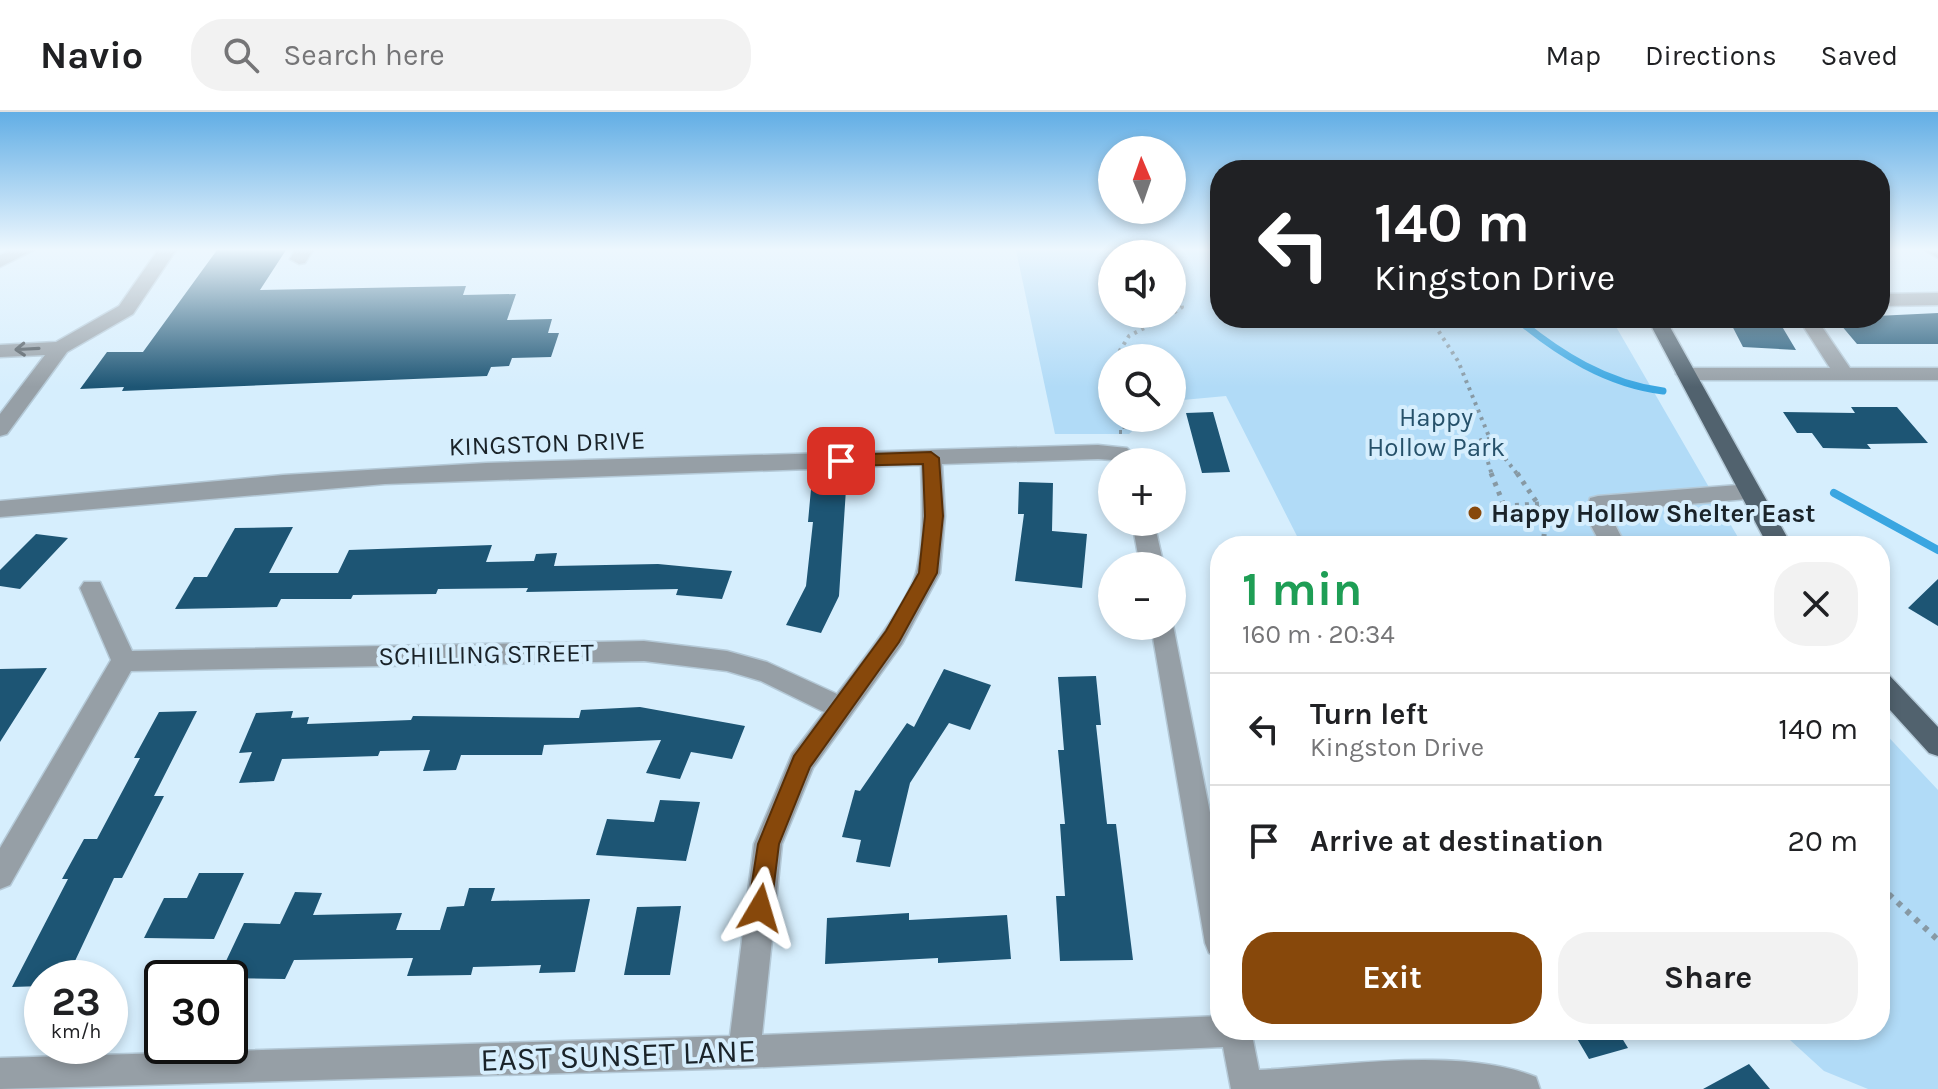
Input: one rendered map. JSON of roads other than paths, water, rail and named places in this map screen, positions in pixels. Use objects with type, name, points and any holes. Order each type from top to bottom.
[{"type":"main road","points":[[1661,328],[1775,536]]},
{"type":"main road","points":[[1890,693],[1938,745]]},
{"type":"street","points":[[0,429],[60,348],[126,310],[136,296]]},
{"type":"street","points":[[1890,300],[1938,299]]},
{"type":"street","points":[[1814,328],[1844,374]]},
{"type":"street","points":[[0,351],[60,348]]},
{"type":"street","points":[[1686,374],[1938,374]]},
{"type":"street","name":"KINGSTON DRIVE","points":[[0,509],[370,478],[1098,452]]},
{"type":"street","points":[[744,1052],[768,844],[802,762],[839,707],[893,637],[928,573],[934,516],[931,458]]},
{"type":"street","points":[[1608,536],[1596,515],[1598,504],[1751,492]]},
{"type":"street","points":[[0,875],[124,661],[92,588]]},
{"type":"street","points":[[1166,640],[1210,887]]},
{"type":"street","name":"SCHILLING STREET","points":[[124,661],[644,651],[727,661],[767,672],[839,707]]},
{"type":"street","name":"EAST SUNSET LANE","points":[[0,1074],[744,1052],[1210,1031]]},
{"type":"street","points":[[1237,1040],[1247,1088],[1465,1076],[1524,1089]]},
{"type":"waterway","points":[[1529,328],[1549,344],[1603,374],[1622,382],[1663,391]]},
{"type":"waterway","points":[[1834,493],[1938,550]]},
{"type":"place","name":"Happy Hollow Shelter East","points":[[1475,513]]},
{"type":"park label","name":"Happy Hollow Park","points":[[1436,432]]}]
